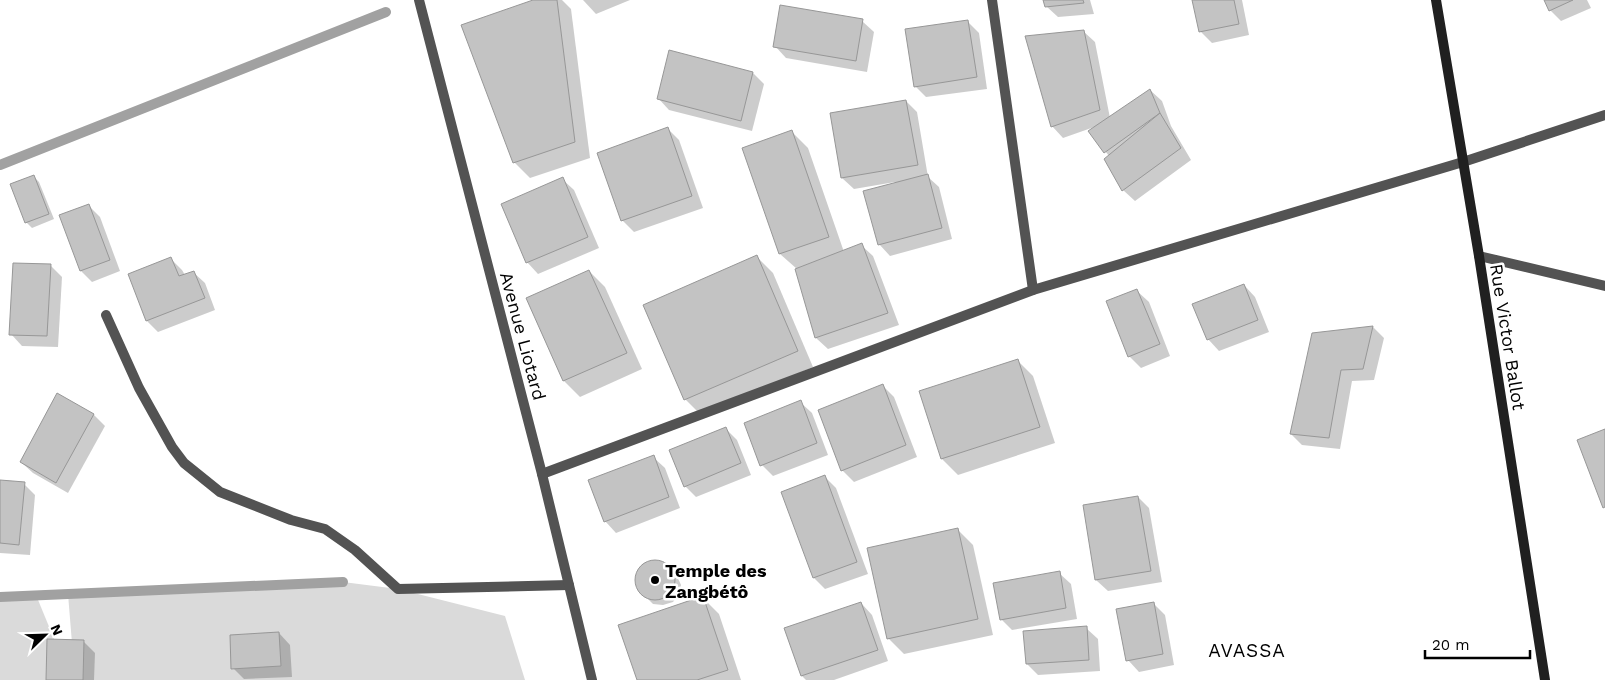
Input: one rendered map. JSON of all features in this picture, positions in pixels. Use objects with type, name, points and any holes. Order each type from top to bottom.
[{"type":"main road","name":"Rue Victor Ballot","points":[[1436,0],[1479,256],[1545,680]]},
{"type":"street","name":"Avenue Liotard","points":[[419,0],[542,474],[592,680]]},
{"type":"street","points":[[992,0],[1033,290]]},
{"type":"street","points":[[542,474],[1033,290],[1463,162],[1605,115]]},
{"type":"street","points":[[1479,256],[1605,286]]},
{"type":"street","points":[[106,315],[139,388],[172,447],[184,463],[220,492],[291,520],[325,529],[355,550],[398,589],[569,585]]},
{"type":"shaded area","points":[[343,582],[398,589],[505,616],[525,680],[75,680],[68,594]]},
{"type":"shaded area","points":[[36,595],[71,680],[0,680],[0,597]]},
{"type":"building","points":[[533,0],[557,0],[575,142],[513,163],[461,25]]},
{"type":"building","points":[[1043,0],[1083,0],[1084,3],[1045,7]]},
{"type":"building","points":[[1192,0],[1234,0],[1239,24],[1199,32]]},
{"type":"building","points":[[1544,0],[1573,0],[1549,11]]},
{"type":"building","points":[[780,5],[863,19],[856,61],[773,47]]},
{"type":"building","points":[[968,20],[977,77],[914,87],[905,29]]},
{"type":"building","points":[[1084,30],[1100,110],[1051,127],[1025,36]]},
{"type":"building","points":[[669,50],[753,72],[741,121],[657,99]]},
{"type":"building","points":[[1150,89],[1160,113],[1104,153],[1088,131]]},
{"type":"building","points":[[906,100],[918,165],[841,178],[830,113]]},
{"type":"building","points":[[1160,113],[1181,148],[1122,191],[1104,159]]},
{"type":"building","points":[[668,127],[692,196],[621,221],[597,153]]},
{"type":"building","points":[[792,130],[829,237],[779,254],[742,148]]},
{"type":"building","points":[[928,174],[942,228],[878,245],[863,191]]},
{"type":"building","points":[[34,175],[49,214],[25,223],[10,184]]},
{"type":"building","points":[[563,177],[588,237],[526,263],[501,204]]},
{"type":"building","points":[[89,204],[110,260],[80,271],[59,215]]},
{"type":"building","points":[[862,243],[888,313],[815,338],[795,269]]},
{"type":"building","points":[[757,255],[798,351],[684,400],[643,305]]},
{"type":"building","points":[[171,257],[179,276],[194,271],[205,298],[146,321],[128,274]]},
{"type":"building","points":[[13,263],[51,264],[47,336],[9,335]]},
{"type":"building","points":[[589,270],[627,353],[563,381],[526,298]]},
{"type":"building","points":[[1244,284],[1258,320],[1207,340],[1192,304]]},
{"type":"building","points":[[1137,289],[1160,344],[1128,357],[1106,301]]},
{"type":"building","points":[[1373,326],[1363,369],[1341,370],[1329,438],[1290,434],[1312,333]]},
{"type":"building","points":[[1018,359],[1040,427],[941,459],[919,391]]},
{"type":"building","points":[[883,384],[906,445],[841,471],[818,410]]},
{"type":"building","points":[[57,393],[94,414],[56,483],[20,462]]},
{"type":"building","points":[[801,400],[817,443],[760,466],[744,423]]},
{"type":"building","points":[[726,427],[741,463],[684,487],[669,450]]},
{"type":"building","points":[[1605,429],[1605,507],[1603,508],[1577,440]]},
{"type":"building","points":[[654,455],[669,497],[604,522],[588,480]]},
{"type":"building","points":[[825,475],[857,562],[813,578],[781,492]]},
{"type":"building","points":[[0,480],[25,482],[19,545],[0,543]]},
{"type":"building","points":[[1138,496],[1151,571],[1095,580],[1083,505]]},
{"type":"building","points":[[958,528],[978,619],[887,639],[867,548]]},
{"type":"building","name":"Temple des Zangbétô","points":[[659,560],[666,563],[672,569],[675,580],[674,588],[666,597],[659,600],[651,600],[644,597],[636,588],[635,576],[638,569],[647,561]]},
{"type":"building","points":[[1060,571],[1066,608],[1000,620],[993,583]]},
{"type":"building","points":[[703,596],[728,670],[697,680],[637,680],[618,625]]},
{"type":"building","points":[[861,602],[878,650],[801,676],[784,628]]},
{"type":"building","points":[[1154,602],[1163,654],[1126,661],[1116,609]]},
{"type":"building","points":[[1087,626],[1089,660],[1026,664],[1023,631]]},
{"type":"building","points":[[279,632],[281,666],[231,669],[230,635]]},
{"type":"building","points":[[47,639],[84,640],[83,680],[46,680]]},
{"type":"waterway","points":[[0,165],[386,12]]},
{"type":"waterway","points":[[0,597],[343,582]]},
{"type":"place","name":"Temple des Zangbétô","points":[[655,580]]},
{"type":"district","name":"AVASSA","points":[[1247,650]]}]
